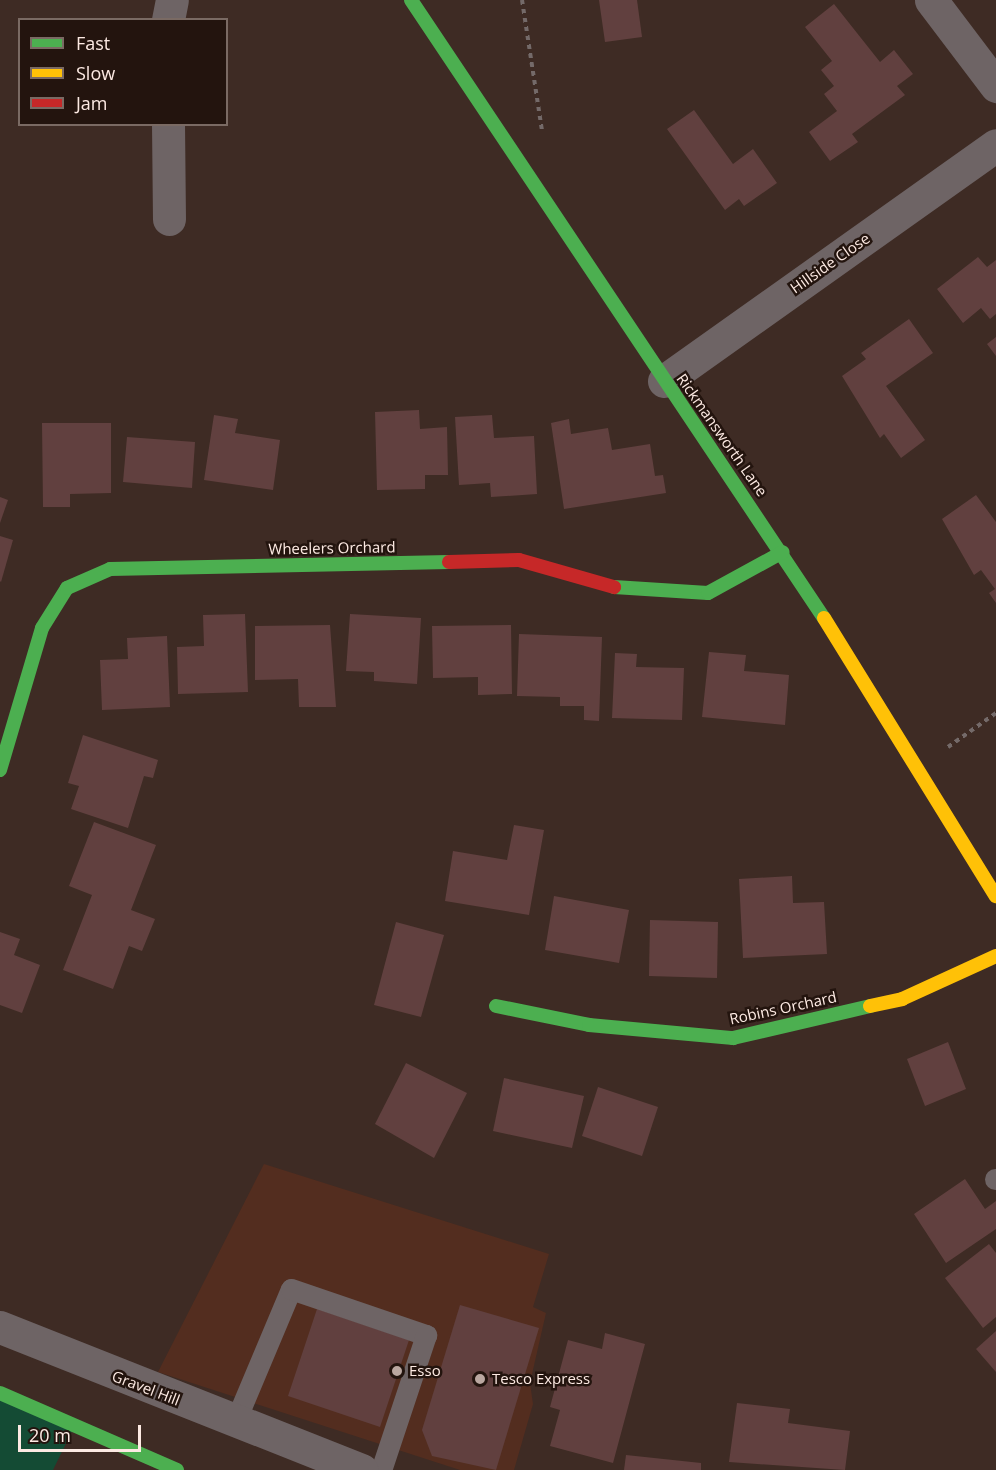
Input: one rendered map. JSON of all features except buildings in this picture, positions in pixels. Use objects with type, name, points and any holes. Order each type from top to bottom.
[{"type":"main road","name":"Rickmansworth Lane","points":[[411,0],[664,381],[783,552],[996,896]]},
{"type":"main road","name":"Wheelers Orchard","points":[[0,770],[42,628],[67,588],[110,569],[519,560],[625,590],[708,593],[783,552]]},
{"type":"main road","name":"Robins Orchard","points":[[496,1006],[589,1025],[733,1038],[902,999],[996,956]]},
{"type":"main road","points":[[0,1393],[177,1470]]},
{"type":"street","points":[[168,18],[172,0]]},
{"type":"street","points":[[931,0],[996,86]]},
{"type":"street","points":[[168,126],[168,219]]},
{"type":"street","name":"Hillside Close","points":[[664,381],[996,145]]},
{"type":"street","name":"Gravel Hill","points":[[0,1327],[235,1422],[362,1470]]},
{"type":"lane","points":[[235,1422],[291,1288],[426,1335],[381,1470]]},
{"type":"path","points":[[522,0],[543,136]]},
{"type":"path","points":[[918,768],[996,713]]},
{"type":"shaded area","points":[[264,1164],[549,1254],[533,1307],[546,1313],[530,1383],[533,1404],[514,1470],[460,1470],[158,1372]]},
{"type":"green space","points":[[0,1393],[75,1425],[53,1470],[0,1470]]},
{"type":"traffic: fast","points":[[411,0],[824,618]]},
{"type":"traffic: fast","points":[[614,587],[708,593],[783,552]]},
{"type":"traffic: fast","points":[[0,770],[42,628],[67,588],[110,569],[449,562]]},
{"type":"traffic: fast","points":[[496,1006],[589,1025],[733,1038],[870,1006]]},
{"type":"traffic: fast","points":[[0,1393],[177,1470]]},
{"type":"traffic: slow","points":[[824,618],[996,896]]},
{"type":"traffic: slow","points":[[870,1006],[902,999],[996,956]]},
{"type":"traffic: jam","points":[[449,562],[519,560],[614,587]]},
{"type":"place","name":"Esso","points":[[397,1371]]},
{"type":"place","name":"Tesco Express","points":[[480,1379]]}]
